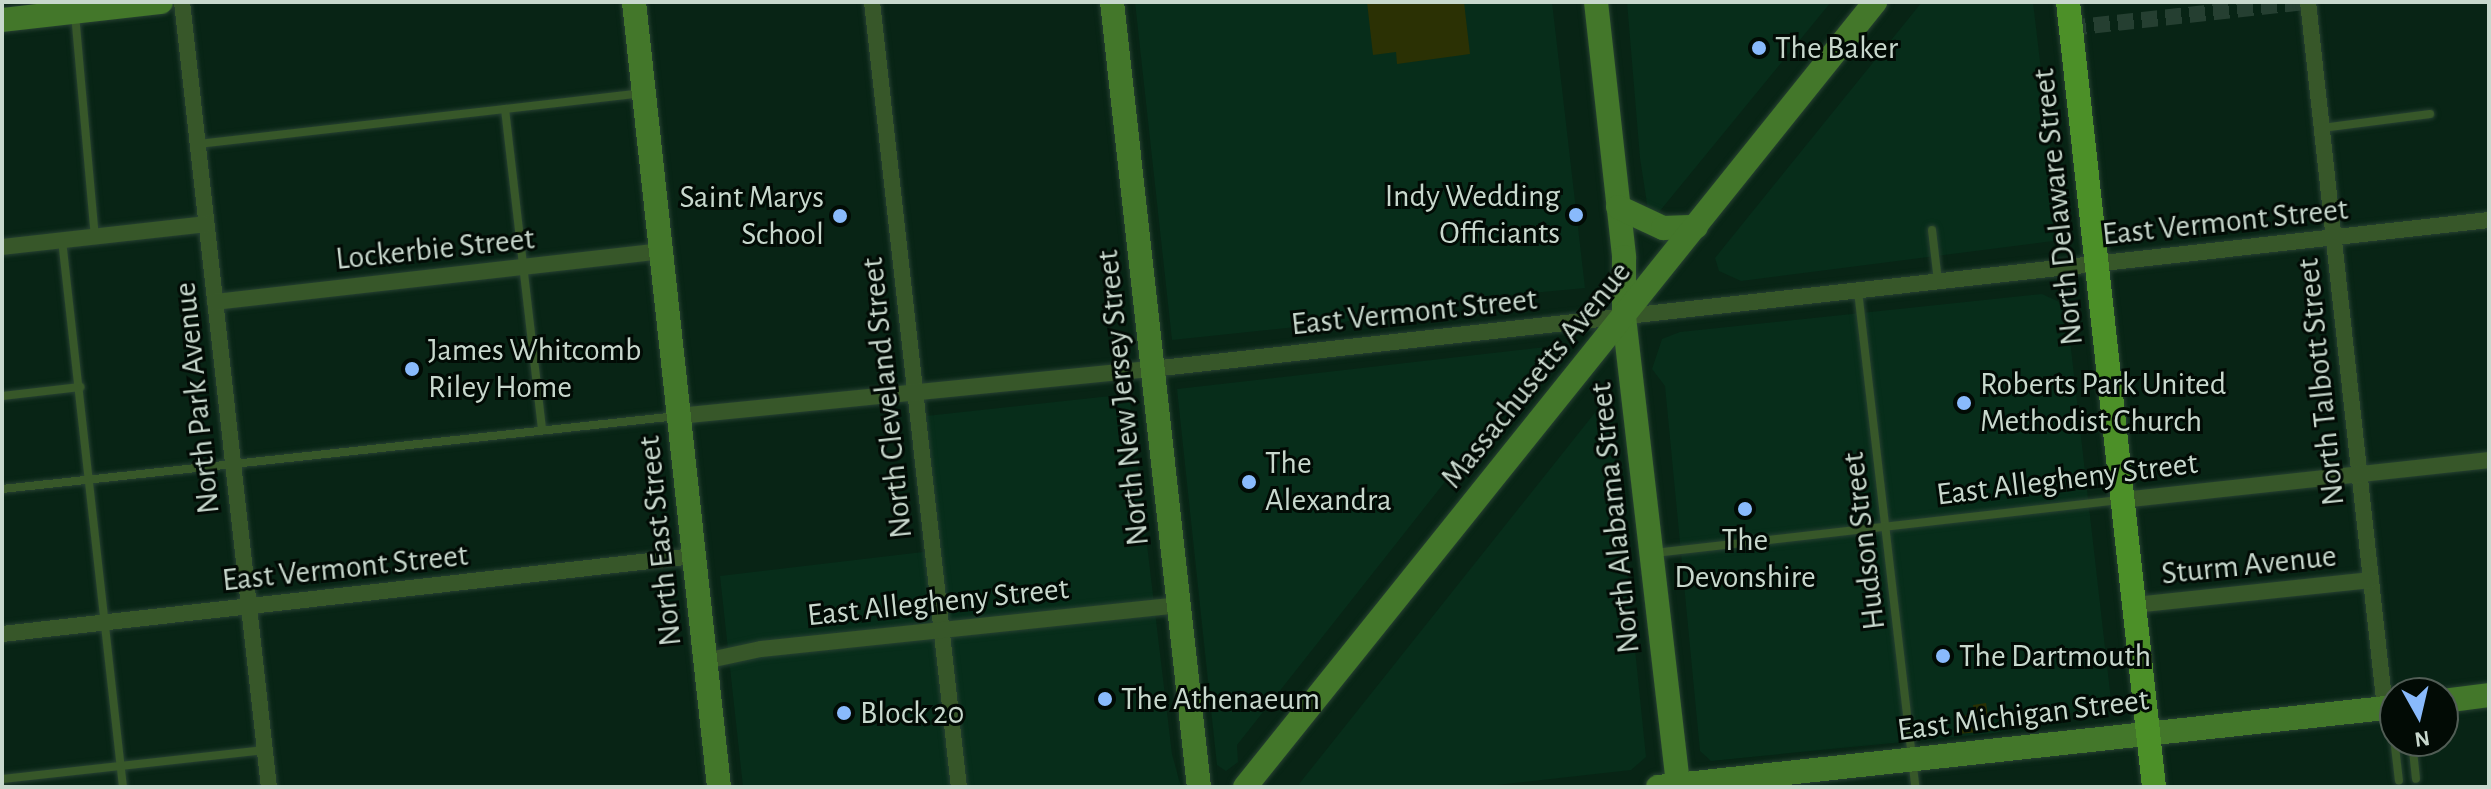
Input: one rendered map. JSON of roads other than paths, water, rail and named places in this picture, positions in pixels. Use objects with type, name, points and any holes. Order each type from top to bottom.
[{"type":"main road","points":[[2,20],[74,7],[161,2]]},
{"type":"main road","name":"North East Street","points":[[634,2],[719,787]]},
{"type":"main road","name":"North New Jersey Street","points":[[1112,2],[1199,787]]},
{"type":"main road","name":"North Alabama Street","points":[[1596,2],[1671,786]]},
{"type":"main road","name":"Massachusetts Avenue","points":[[1245,787],[1875,2]]},
{"type":"main road","name":"North Delaware Street","points":[[2068,2],[2154,787]]},
{"type":"main road","points":[[1618,207],[1663,228],[1696,227]]},
{"type":"main road","points":[[2459,699],[2489,695]]},
{"type":"main road","name":"East Michigan Street","points":[[1671,786],[2379,708]]},
{"type":"street","name":"North Park Avenue","points":[[182,2],[269,787]]},
{"type":"street","name":"North Cleveland Street","points":[[872,2],[959,787]]},
{"type":"street","name":"North Talbott Street","points":[[2308,2],[2371,580],[2386,677]]},
{"type":"street","name":"East Vermont Street","points":[[679,416],[1152,369],[2489,220]]},
{"type":"street","points":[[2,247],[206,224]]},
{"type":"street","name":"Lockerbie Street","points":[[215,302],[661,251]]},
{"type":"street","name":"East Allegheny Street","points":[[2122,500],[2489,460]]},
{"type":"street","name":"East Vermont Street","points":[[2,634],[694,556]]},
{"type":"street","name":"Sturm Avenue","points":[[2134,605],[2371,580]]},
{"type":"street","name":"East Allegheny Street","points":[[705,661],[761,649],[1178,605]]},
{"type":"lane","points":[[74,7],[95,237]]},
{"type":"lane","points":[[198,144],[644,93]]},
{"type":"lane","points":[[505,109],[542,430]]},
{"type":"lane","points":[[2321,128],[2430,114]]},
{"type":"lane","points":[[1932,230],[1938,282]]},
{"type":"lane","points":[[62,240],[123,787]]},
{"type":"lane","name":"Hudson Street","points":[[1857,290],[1915,787]]},
{"type":"lane","points":[[2,396],[80,387]]},
{"type":"lane","points":[[2,489],[679,416]]},
{"type":"lane","name":"East Allegheny Street","points":[[1651,553],[2122,500]]},
{"type":"lane","points":[[2,779],[265,750]]},
{"type":"lane","points":[[2396,757],[2399,781]]},
{"type":"lane","points":[[2414,757],[2416,779]]},
{"type":"tunnel","points":[[2070,28],[2307,2]]},
{"type":"place","name":"The Baker","points":[[1759,48]]},
{"type":"place","name":"Indy Wedding Officiants","points":[[1576,215]]},
{"type":"place","name":"Saint Marys School","points":[[840,216]]},
{"type":"place","name":"James Whitcomb Riley Home","points":[[412,369]]},
{"type":"place","name":"Roberts Park United Methodist Church","points":[[1964,403]]},
{"type":"place","name":"The Alexandra","points":[[1249,482]]},
{"type":"place","name":"The Devonshire","points":[[1745,509]]},
{"type":"place","name":"The Dartmouth","points":[[1943,656]]},
{"type":"place","name":"The Athenaeum","points":[[1105,699]]},
{"type":"place","name":"Block 20","points":[[844,713]]}]
